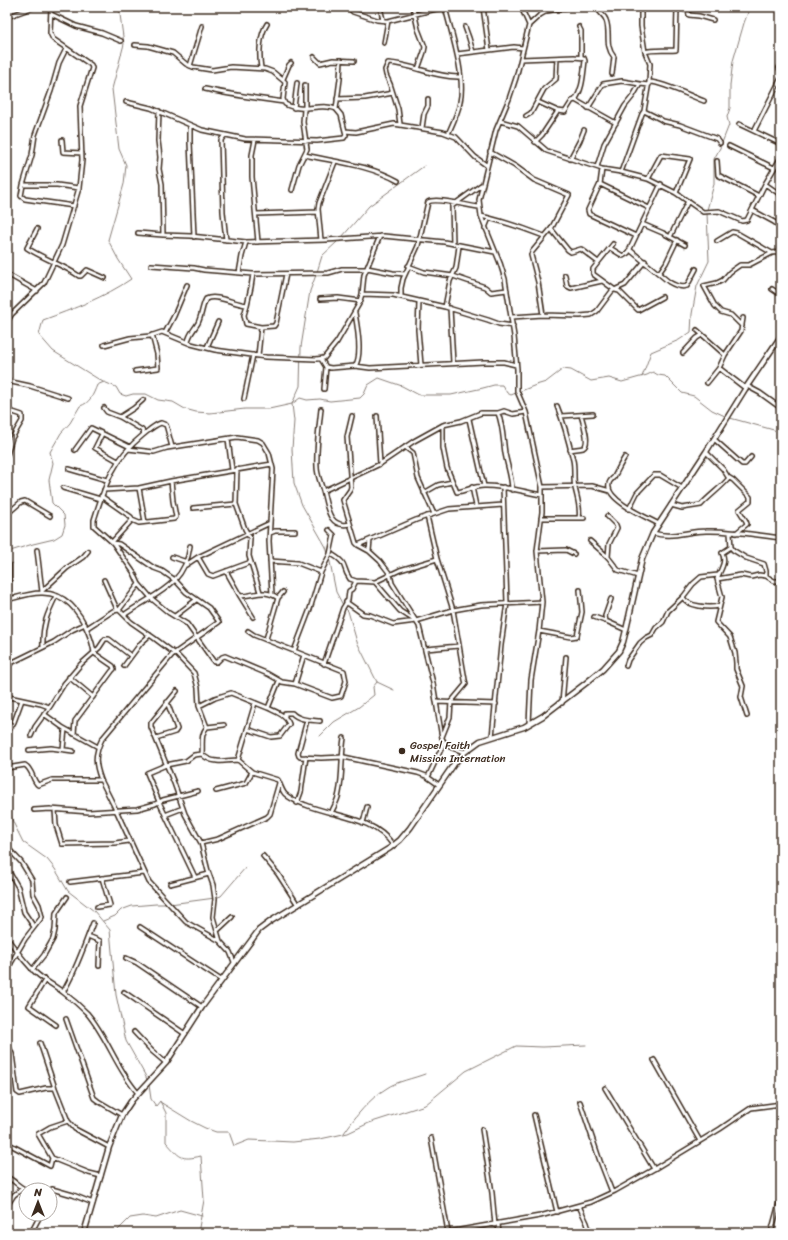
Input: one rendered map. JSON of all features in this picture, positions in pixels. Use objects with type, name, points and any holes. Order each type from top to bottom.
[{"type":"main road","points":[[84,1233],[110,1147],[122,1115],[132,1100],[166,1063],[202,1006],[258,930],[400,840],[410,828],[439,785],[465,752],[475,744],[529,725],[562,702],[603,669],[616,655],[621,647],[626,630],[644,552],[653,533],[714,440],[746,387],[780,338]]},
{"type":"street","points":[[7,17],[34,7]]},
{"type":"street","points":[[7,322],[12,314],[37,291],[46,280],[62,245],[79,188],[82,170],[80,106],[92,68],[91,65],[52,39],[50,36],[51,7]]},
{"type":"street","points":[[348,7],[353,12],[377,20],[388,21],[444,7],[457,54],[460,77],[460,102],[448,134]]},
{"type":"street","points":[[380,7],[383,20]]},
{"type":"street","points":[[413,7],[418,29],[425,48],[418,69]]},
{"type":"street","points":[[483,7],[489,50]]},
{"type":"street","points":[[521,7],[529,24]]},
{"type":"street","points":[[546,7],[548,11]]},
{"type":"street","points":[[529,725],[531,680],[542,602],[537,551],[542,518],[542,487],[526,412],[523,402],[517,393],[512,317],[503,271],[485,228],[479,207],[486,166],[500,121],[511,94],[529,24],[540,15],[548,11],[569,7]]},
{"type":"street","points":[[598,7],[598,11],[604,16],[607,22],[608,49],[614,57],[612,74]]},
{"type":"street","points":[[621,172],[644,111],[649,83],[650,64],[645,52],[641,26],[641,7]]},
{"type":"street","points":[[645,52],[649,50],[676,50],[677,7],[686,10],[689,15],[713,20]]},
{"type":"street","points":[[51,14],[76,26],[102,33],[121,41]]},
{"type":"street","points":[[384,43],[388,21]]},
{"type":"street","points":[[261,68],[260,53],[264,30],[267,24]]},
{"type":"street","points":[[190,66],[202,26]]},
{"type":"street","points":[[465,27],[470,38],[473,52]]},
{"type":"street","points":[[580,27],[581,58]]},
{"type":"street","points":[[135,45],[148,46],[173,53],[190,66],[212,70],[231,67],[261,68],[270,70],[283,79],[286,85],[284,102]]},
{"type":"street","points":[[457,54],[514,47],[523,48]]},
{"type":"street","points":[[66,49],[59,63],[51,91],[35,135],[32,156],[22,184],[21,196],[22,198],[74,206]]},
{"type":"street","points":[[314,57],[318,62],[341,60],[354,61]]},
{"type":"street","points":[[521,58],[584,58],[582,88],[575,100],[572,101],[565,112],[558,111],[538,102]]},
{"type":"street","points":[[526,116],[531,113],[544,89],[556,79],[557,58]]},
{"type":"street","points":[[336,109],[341,60]]},
{"type":"street","points":[[283,79],[291,63]]},
{"type":"street","points":[[400,124],[398,109],[385,70],[388,63],[448,77],[460,77]]},
{"type":"street","points":[[781,65],[779,69],[781,72]]},
{"type":"street","points":[[754,131],[781,78]]},
{"type":"street","points":[[588,108],[603,84],[622,81],[640,84],[653,82],[704,101]]},
{"type":"street","points":[[294,108],[297,83]]},
{"type":"street","points":[[292,190],[299,165],[307,149],[303,122],[305,84]]},
{"type":"street","points":[[597,167],[604,144],[625,106],[640,84]]},
{"type":"street","points":[[126,102],[159,111],[202,130],[256,140],[307,141],[344,138],[346,135],[341,115],[336,109],[327,107],[304,109],[294,108],[288,106],[284,102],[250,96],[227,94],[205,89]]},
{"type":"street","points":[[337,99],[365,98],[393,93]]},
{"type":"street","points":[[422,128],[424,114],[428,106],[428,99]]},
{"type":"street","points":[[575,100],[616,123]]},
{"type":"street","points":[[159,111],[158,141],[160,161],[159,170],[162,184],[162,235]]},
{"type":"street","points":[[535,142],[542,135],[558,111]]},
{"type":"street","points":[[644,111],[663,121],[680,125],[717,139],[720,143]]},
{"type":"street","points":[[500,121],[518,126],[547,151],[602,169],[648,179],[676,192],[703,212],[718,211],[742,221],[747,220],[765,184],[781,158]]},
{"type":"street","points":[[345,131],[356,132],[400,124],[448,134],[456,137],[486,166]]},
{"type":"street","points":[[739,124],[781,144]]},
{"type":"street","points":[[190,125],[194,237]]},
{"type":"street","points":[[570,158],[584,130]]},
{"type":"street","points":[[225,135],[221,140],[223,212],[226,240]]},
{"type":"street","points":[[62,140],[63,152],[82,153]]},
{"type":"street","points":[[256,140],[252,152],[252,160],[258,242]]},
{"type":"street","points":[[729,146],[774,168]]},
{"type":"street","points":[[490,152],[515,166],[534,180],[569,195],[551,229],[544,236],[531,255],[544,315]]},
{"type":"street","points":[[305,155],[335,162],[363,166],[398,181]]},
{"type":"street","points":[[648,179],[661,155],[690,158],[676,192]]},
{"type":"street","points":[[717,161],[718,175],[759,196]]},
{"type":"street","points":[[321,240],[318,212],[319,203],[321,194],[335,162]]},
{"type":"street","points":[[602,169],[600,184],[588,210],[589,214],[636,236]]},
{"type":"street","points":[[22,184],[57,185],[79,188]]},
{"type":"street","points":[[453,244],[452,206],[482,184]]},
{"type":"street","points":[[600,184],[649,208]]},
{"type":"street","points":[[610,248],[623,256],[630,250],[661,184]]},
{"type":"street","points":[[765,184],[781,195]]},
{"type":"street","points":[[401,297],[401,284],[420,240],[428,202],[431,200],[479,207]]},
{"type":"street","points":[[670,237],[688,201]]},
{"type":"street","points":[[752,210],[781,227]]},
{"type":"street","points":[[256,214],[318,212]]},
{"type":"street","points":[[481,216],[520,227],[544,236]]},
{"type":"street","points":[[485,228],[489,218]]},
{"type":"street","points":[[642,224],[685,245]]},
{"type":"street","points":[[37,229],[27,248],[43,258],[69,269],[79,276],[87,270],[106,278]]},
{"type":"street","points":[[551,229],[568,250],[571,252],[581,249],[598,262]]},
{"type":"street","points":[[717,241],[732,232],[737,233],[772,253]]},
{"type":"street","points":[[138,233],[246,242],[321,240],[380,236],[453,244],[495,252]]},
{"type":"street","points":[[104,345],[130,338],[164,333],[215,350],[266,357],[321,359],[328,355],[337,342],[361,301],[367,269],[380,236]]},
{"type":"street","points":[[659,273],[668,259],[676,240]]},
{"type":"street","points":[[239,273],[246,242]]},
{"type":"street","points":[[613,244],[592,272],[602,281],[624,295],[638,310],[662,297]]},
{"type":"street","points":[[445,307],[450,281],[456,268],[459,246]]},
{"type":"street","points":[[630,250],[672,284],[683,287],[687,286],[696,269]]},
{"type":"street","points":[[742,326],[731,315],[721,312],[715,306],[704,286],[723,280],[730,272],[740,265],[749,265],[772,253],[781,252]]},
{"type":"street","points":[[512,317],[591,315],[597,311],[608,296],[615,290],[625,285],[645,261]]},
{"type":"street","points":[[151,264],[253,274],[311,272],[328,273],[342,269],[367,269],[405,274]]},
{"type":"street","points":[[408,266],[424,272],[453,276],[485,287],[490,292],[507,290]]},
{"type":"street","points":[[7,274],[37,291]]},
{"type":"street","points":[[253,274],[244,315],[246,324],[274,326],[276,323],[286,274]]},
{"type":"street","points":[[565,275],[567,286],[571,288],[602,281]]},
{"type":"street","points":[[164,333],[174,316],[187,285]]},
{"type":"street","points":[[772,289],[781,295]]},
{"type":"street","points":[[362,294],[401,297],[450,308],[503,325],[513,326]]},
{"type":"street","points":[[188,342],[190,334],[197,324],[203,306],[208,297],[247,305]]},
{"type":"street","points":[[320,299],[338,298],[361,301]]},
{"type":"street","points":[[419,302],[418,330],[421,365]]},
{"type":"street","points":[[450,308],[453,363]]},
{"type":"street","points":[[355,312],[359,343],[358,362],[355,366]]},
{"type":"street","points":[[707,384],[719,368],[725,355],[736,341],[741,331],[743,318]]},
{"type":"street","points":[[207,347],[218,322]]},
{"type":"street","points":[[258,356],[261,326]]},
{"type":"street","points":[[697,330],[725,355]]},
{"type":"street","points":[[135,371],[158,368],[157,354],[152,335]]},
{"type":"street","points":[[683,354],[702,335]]},
{"type":"street","points":[[244,399],[253,355]]},
{"type":"street","points":[[321,359],[326,367],[324,389]]},
{"type":"street","points":[[326,367],[355,366],[370,368],[453,363],[504,362],[516,365]]},
{"type":"street","points":[[719,368],[746,387],[760,393],[778,406]]},
{"type":"street","points":[[7,381],[30,386],[68,398]]},
{"type":"street","points":[[120,417],[134,408],[142,400]]},
{"type":"street","points":[[557,406],[573,463],[574,486],[577,493],[580,513],[579,518]]},
{"type":"street","points":[[104,408],[107,412],[120,417],[142,430],[144,434]]},
{"type":"street","points":[[321,409],[317,468],[328,512],[333,520],[342,524],[350,524]]},
{"type":"street","points":[[7,410],[22,416],[23,418],[12,438],[7,455]]},
{"type":"street","points":[[323,491],[380,464],[430,431],[443,425],[469,419],[481,413],[498,413],[504,411],[513,414],[526,412]]},
{"type":"street","points":[[498,413],[505,454],[512,482],[512,490]]},
{"type":"street","points":[[561,416],[593,414]]},
{"type":"street","points":[[570,450],[584,447],[587,444],[581,415]]},
{"type":"street","points":[[352,416],[347,437],[351,478],[350,490],[343,500],[350,524],[358,545],[369,551],[380,561],[390,574],[392,583],[419,626],[426,649],[442,738],[444,742],[453,749],[465,752]]},
{"type":"street","points":[[377,416],[380,464]]},
{"type":"street","points":[[469,419],[484,486]]},
{"type":"street","points":[[172,448],[167,428],[162,423],[158,423],[129,448],[118,461],[107,480],[93,523],[113,542],[134,573],[139,584],[152,599],[164,610],[187,624],[214,662],[217,662],[225,656],[271,675],[279,680],[295,684],[327,697],[337,698],[341,696],[345,686],[344,671],[253,635],[248,631]]},
{"type":"street","points":[[443,425],[443,448],[452,482],[457,492],[472,487],[484,486],[503,487],[542,495]]},
{"type":"street","points":[[75,450],[89,429],[93,428],[102,434],[119,441],[129,448],[152,452],[237,437],[261,441],[269,453],[272,464],[273,479],[270,523],[272,594]]},
{"type":"street","points":[[102,434],[95,448],[118,461]]},
{"type":"street","points":[[228,439],[232,470]]},
{"type":"street","points":[[714,440],[742,464],[745,464],[751,458]]},
{"type":"street","points":[[405,447],[413,453],[418,478],[434,514]]},
{"type":"street","points":[[706,452],[750,499],[750,501],[739,510],[747,524],[736,533]]},
{"type":"street","points":[[625,457],[609,483],[610,491],[613,496],[629,509],[659,524]]},
{"type":"street","points":[[104,490],[139,488],[237,469],[272,464]]},
{"type":"street","points":[[69,469],[107,480]]},
{"type":"street","points":[[237,469],[236,504],[250,538],[249,556],[260,592]]},
{"type":"street","points":[[629,509],[638,493],[654,475],[660,475],[682,488]]},
{"type":"street","points":[[671,505],[682,508],[701,506],[712,493],[718,490],[729,478]]},
{"type":"street","points":[[63,488],[101,498],[131,517],[132,520],[139,523],[176,518],[171,481]]},
{"type":"street","points":[[424,493],[438,485],[452,482]]},
{"type":"street","points":[[542,487],[592,486],[610,491]]},
{"type":"street","points":[[472,487],[476,506]]},
{"type":"street","points":[[492,737],[501,645],[507,603],[503,487]]},
{"type":"street","points":[[139,488],[145,522]]},
{"type":"street","points":[[7,514],[21,502],[25,501],[50,516]]},
{"type":"street","points":[[193,508],[236,504]]},
{"type":"street","points":[[358,545],[427,516],[454,508],[503,505]]},
{"type":"street","points":[[427,516],[437,559],[453,610],[466,684],[451,702],[450,717],[442,738]]},
{"type":"street","points":[[607,516],[617,528],[609,544],[608,557]]},
{"type":"street","points":[[542,518],[584,518]]},
{"type":"street","points":[[113,542],[132,520]]},
{"type":"street","points":[[172,557],[186,563],[235,538],[248,534],[270,523]]},
{"type":"street","points":[[294,651],[310,609],[321,572],[329,557],[334,534],[329,530]]},
{"type":"street","points":[[270,533],[278,531],[295,531]]},
{"type":"street","points":[[653,533],[664,536],[706,531],[730,532],[781,538]]},
{"type":"street","points":[[730,532],[731,546],[733,550],[746,558],[764,564],[766,576]]},
{"type":"street","points":[[369,551],[370,540]]},
{"type":"street","points":[[590,541],[608,557],[618,570],[638,576]]},
{"type":"street","points":[[113,542],[119,544],[154,568],[162,571],[175,580],[186,592],[209,608],[219,622],[198,638],[174,653],[102,739],[98,747],[96,765],[101,780],[117,811],[129,841],[144,873],[155,891],[186,922],[220,941],[230,952],[234,962]]},
{"type":"street","points":[[124,615],[152,599],[175,580],[186,563],[190,546]]},
{"type":"street","points":[[731,546],[722,553],[724,555],[724,564],[717,577],[722,598],[716,622],[730,637],[736,658],[736,669],[743,686],[741,697],[748,716]]},
{"type":"street","points":[[36,550],[42,592]]},
{"type":"street","points":[[537,551],[566,550],[574,554]]},
{"type":"street","points":[[42,592],[67,568],[83,557],[88,551]]},
{"type":"street","points":[[333,555],[345,564],[346,573],[350,579],[356,581],[375,582],[410,566],[437,559]]},
{"type":"street","points":[[198,557],[210,576],[251,562]]},
{"type":"street","points":[[270,561],[298,563],[321,572]]},
{"type":"street","points":[[9,565],[9,593],[12,598]]},
{"type":"street","points":[[226,571],[253,617]]},
{"type":"street","points":[[626,666],[628,660],[640,643],[652,635],[656,628],[664,622],[668,611],[701,577],[741,575],[751,577],[760,575],[766,576],[774,581],[781,581]]},
{"type":"street","points":[[104,580],[118,610],[134,624],[174,653],[194,673],[198,688],[199,706],[207,728]]},
{"type":"street","points":[[324,664],[349,591],[352,589],[356,581]]},
{"type":"street","points":[[375,582],[400,611],[416,621]]},
{"type":"street","points":[[87,628],[118,610],[139,584]]},
{"type":"street","points":[[539,631],[571,637],[577,636],[582,612],[580,590]]},
{"type":"street","points":[[7,600],[42,592],[56,596],[73,605],[87,628],[93,643],[94,653],[113,666],[114,669],[75,721],[74,734]]},
{"type":"street","points":[[240,596],[260,592],[272,594],[278,598]]},
{"type":"street","points":[[266,639],[278,598],[283,592]]},
{"type":"street","points":[[43,647],[45,619],[56,596]]},
{"type":"street","points":[[683,597],[685,601],[694,605],[710,608],[719,606]]},
{"type":"street","points":[[607,622],[605,616],[611,599]]},
{"type":"street","points":[[175,616],[196,600]]},
{"type":"street","points":[[346,602],[363,614],[370,615],[393,624],[416,621],[453,610],[481,605],[542,602]]},
{"type":"street","points":[[594,618],[626,630]]},
{"type":"street","points":[[7,666],[85,624]]},
{"type":"street","points":[[124,666],[141,643],[150,635]]},
{"type":"street","points":[[31,736],[35,727],[70,677],[94,653],[106,638],[131,656]]},
{"type":"street","points":[[426,649],[459,646]]},
{"type":"street","points":[[295,684],[304,655]]},
{"type":"street","points":[[562,702],[566,657]]},
{"type":"street","points":[[70,677],[93,697]]},
{"type":"street","points":[[268,708],[279,680]]},
{"type":"street","points":[[177,691],[150,725],[183,808],[201,843],[213,885],[215,899],[213,917],[220,941]]},
{"type":"street","points":[[199,706],[216,698],[235,694],[285,716],[290,723],[280,736],[271,737],[247,729]]},
{"type":"street","points":[[9,697],[49,707]]},
{"type":"street","points":[[7,734],[14,722],[22,700]]},
{"type":"street","points":[[156,738],[175,732],[177,729],[167,702]]},
{"type":"street","points":[[436,702],[496,704]]},
{"type":"street","points":[[238,760],[255,703]]},
{"type":"street","points":[[285,716],[285,713],[292,712],[293,715],[307,720],[320,721]]},
{"type":"street","points":[[44,714],[65,729],[98,747]]},
{"type":"street","points":[[307,720],[298,753],[298,756],[300,757],[326,758],[341,756],[409,770],[428,777],[439,785]]},
{"type":"street","points":[[202,754],[204,731],[207,728],[224,725]]},
{"type":"street","points":[[63,749],[65,729]]},
{"type":"street","points":[[331,813],[339,793],[342,768],[341,756],[344,738]]},
{"type":"street","points":[[428,777],[444,742]]},
{"type":"street","points":[[29,750],[45,748],[73,751]]},
{"type":"street","points":[[195,877],[159,802],[147,773],[166,765],[186,761],[194,755],[202,754],[205,757],[226,762],[238,760]]},
{"type":"street","points":[[297,803],[301,792],[306,757]]},
{"type":"street","points":[[238,760],[252,772],[278,780],[284,793],[297,803],[314,810],[348,817],[364,823],[386,835],[393,845]]},
{"type":"street","points":[[7,768],[25,765],[31,771],[38,785],[52,780],[101,780]]},
{"type":"street","points":[[216,791],[246,783],[252,772]]},
{"type":"street","points":[[201,843],[218,839],[267,817],[270,814],[279,783]]},
{"type":"street","points":[[34,810],[74,812],[137,809],[198,791]]},
{"type":"street","points":[[364,823],[367,807]]},
{"type":"street","points":[[165,815],[183,808]]},
{"type":"street","points":[[55,810],[56,825],[62,844],[115,844],[129,841]]},
{"type":"street","points":[[7,847],[22,862],[32,880],[33,894],[39,905],[42,917],[17,952],[7,970]]},
{"type":"street","points":[[263,856],[278,874],[298,905]]},
{"type":"street","points":[[8,870],[18,887],[24,912],[34,927]]},
{"type":"street","points":[[70,882],[144,873]]},
{"type":"street","points":[[170,884],[209,874]]},
{"type":"street","points":[[97,907],[110,905],[102,878]]},
{"type":"street","points":[[32,970],[44,955],[53,939],[56,913],[67,898]]},
{"type":"street","points":[[217,931],[232,917]]},
{"type":"street","points":[[63,992],[72,976],[93,923]]},
{"type":"street","points":[[140,927],[221,980]]},
{"type":"street","points":[[88,936],[100,941],[99,966]]},
{"type":"street","points":[[7,938],[32,970],[63,992],[87,1014],[103,1038],[125,1077],[138,1094]]},
{"type":"street","points":[[126,958],[137,963],[202,1006]]},
{"type":"street","points":[[45,980],[29,1006],[56,1025]]},
{"type":"street","points":[[124,992],[185,1034]]},
{"type":"street","points":[[66,1019],[94,1098],[122,1115]]},
{"type":"street","points":[[134,1032],[166,1063]]},
{"type":"street","points":[[7,1042],[12,1054],[17,1092],[20,1094],[46,1088],[55,1088]]},
{"type":"street","points":[[40,1043],[68,1121],[75,1129],[110,1147]]},
{"type":"street","points":[[654,1060],[700,1141]]},
{"type":"street","points":[[7,1073],[15,1079]]},
{"type":"street","points":[[605,1088],[654,1169]]},
{"type":"street","points":[[580,1102],[612,1192]]},
{"type":"street","points":[[444,1233],[557,1212],[579,1206],[612,1192],[654,1169],[751,1108],[781,1104]]},
{"type":"street","points":[[534,1115],[557,1212]]},
{"type":"street","points":[[7,1121],[9,1128],[7,1137]]},
{"type":"street","points":[[68,1121],[50,1127],[38,1134],[52,1158],[89,1173],[101,1176]]},
{"type":"street","points":[[482,1129],[496,1224],[499,1233]]},
{"type":"street","points":[[431,1138],[448,1232]]},
{"type":"street","points":[[7,1143],[50,1166],[52,1158]]},
{"type":"street","points":[[7,1178],[18,1185]]},
{"type":"street","points":[[58,1191],[93,1203]]},
{"type":"street","points":[[7,1206],[14,1195],[18,1192]]},
{"type":"street","points":[[771,1233],[781,1196]]},
{"type":"street","points":[[579,1206],[587,1222],[590,1233]]},
{"type":"street","points":[[31,1233],[37,1222]]},
{"type":"street","points":[[7,1225],[8,1233]]},
{"type":"waterway","points":[[103,382],[53,351],[39,335],[43,320],[100,297],[131,279],[108,240],[124,184],[126,165],[119,149],[112,89],[124,44],[119,7]]},
{"type":"waterway","points":[[707,210],[714,184],[714,159],[729,125],[727,117],[730,108],[730,85],[733,61],[750,7]]},
{"type":"waterway","points":[[342,237],[369,206],[424,166]]},
{"type":"waterway","points":[[642,377],[651,352],[679,340],[691,332],[692,314],[697,286],[709,261],[707,213]]},
{"type":"waterway","points":[[317,272],[322,256],[338,241]]},
{"type":"waterway","points":[[316,275],[310,291],[301,347],[300,386],[292,404],[294,421],[292,449],[294,483],[302,505],[326,547],[328,554]]},
{"type":"waterway","points":[[7,552],[54,539],[62,534],[65,525],[64,515],[52,503],[49,480],[53,463],[50,452],[80,406],[89,401],[97,385],[104,382],[116,387],[120,394],[126,396],[133,394],[146,394],[158,400],[173,402],[185,409],[196,412],[210,413],[245,409],[269,409],[292,404],[300,398],[307,400],[320,399],[330,401],[360,398],[364,394],[368,385],[379,378],[402,386],[419,395],[451,395],[494,385],[502,385],[507,393],[511,395],[546,382],[563,369],[571,370],[591,381],[609,378],[622,382],[653,372],[658,375],[665,376],[682,393],[694,396],[712,410],[727,417]]},
{"type":"waterway","points":[[730,418],[781,432]]},
{"type":"waterway","points":[[781,508],[781,513]]},
{"type":"waterway","points":[[329,557],[336,592],[343,605]]},
{"type":"waterway","points":[[345,608],[348,611],[357,642],[377,682],[394,690]]},
{"type":"waterway","points":[[320,736],[334,722],[359,707],[374,695],[373,687],[377,682]]},
{"type":"waterway","points":[[7,804],[13,822],[23,842],[47,859],[55,869],[68,891],[94,911],[110,930],[116,995],[126,1041],[148,1082]]},
{"type":"waterway","points":[[170,904],[221,896],[246,867]]},
{"type":"waterway","points":[[103,921],[115,916],[121,910],[132,906],[167,904]]},
{"type":"waterway","points":[[776,960],[781,956]]},
{"type":"waterway","points":[[160,1102],[205,1128],[216,1132],[229,1132],[234,1146],[249,1140],[293,1142],[320,1139],[348,1133],[369,1123],[425,1105],[466,1071],[516,1046],[543,1047],[586,1045]]},
{"type":"waterway","points":[[344,1133],[363,1108],[381,1092],[395,1084],[425,1074]]},
{"type":"waterway","points":[[149,1085],[151,1099],[156,1106],[160,1101],[166,1113],[166,1142],[174,1151],[184,1158],[201,1156],[204,1200],[198,1233]]},
{"type":"waterway","points":[[115,1233],[130,1218],[143,1216],[156,1218],[180,1210],[202,1216]]},
{"type":"place","name":"Gospel Faith Mission Internation","points":[[402,751]]}]
